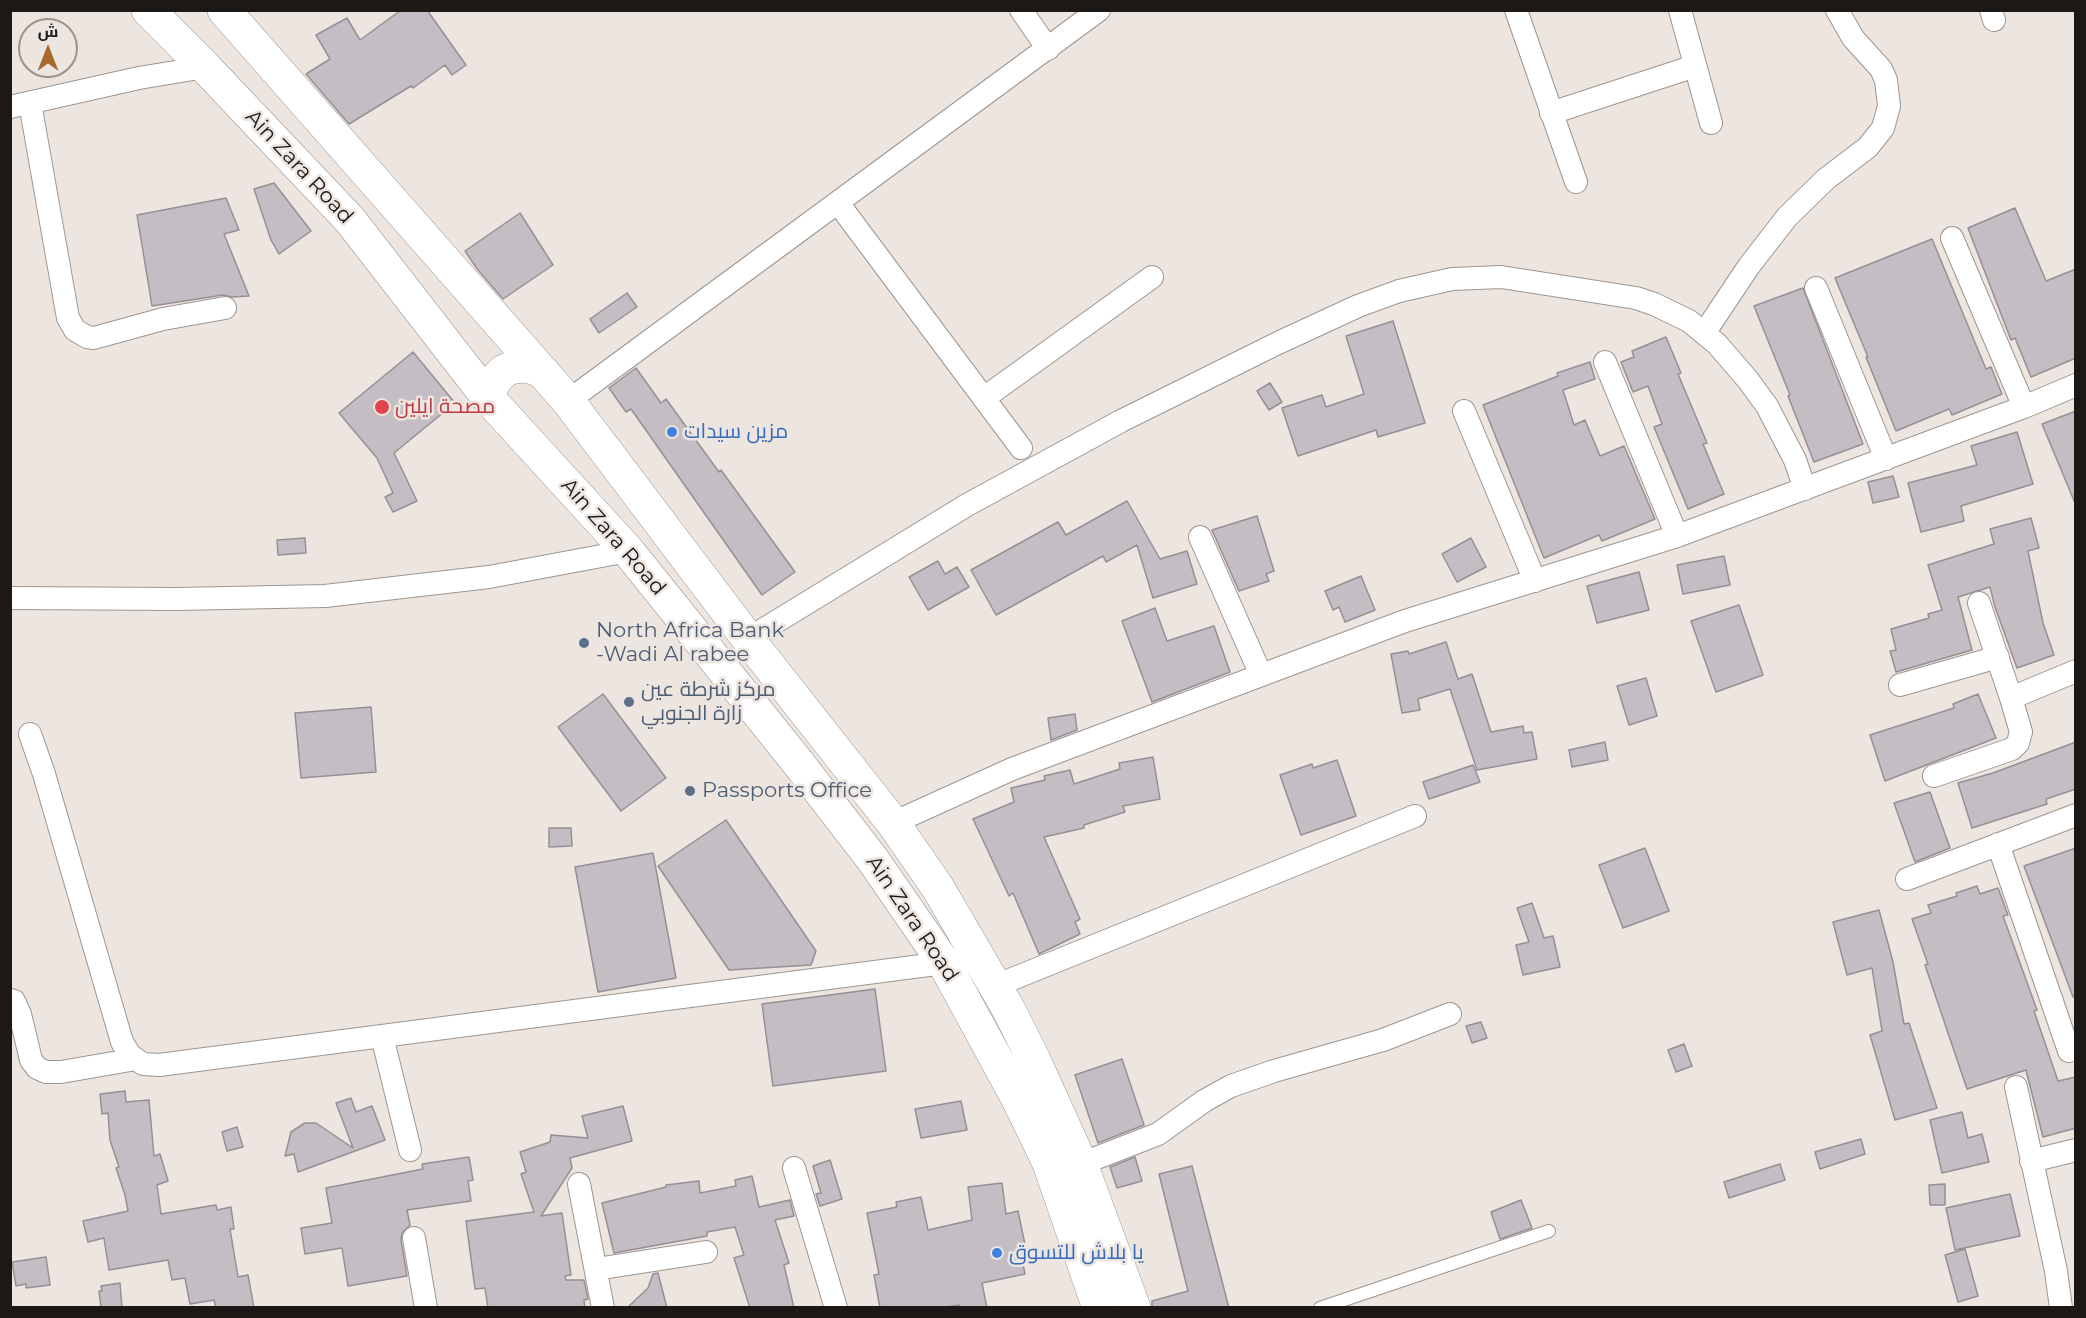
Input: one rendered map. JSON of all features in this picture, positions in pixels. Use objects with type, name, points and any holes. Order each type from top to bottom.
[{"type":"main road","name":"Ain Zara Road","points":[[148,10],[350,220],[489,399],[628,551],[873,860],[945,963],[1002,1068],[1049,1163],[1098,1308]]},
{"type":"main road","name":"Ain Zara Road","points":[[224,10],[568,401],[748,639],[893,823],[938,888],[995,986],[1034,1060],[1081,1164],[1113,1244],[1134,1308]]},
{"type":"main road","points":[[489,399],[491,388],[504,371],[524,366],[544,373]]},
{"type":"street","points":[[1021,10],[1048,49]]},
{"type":"street","points":[[568,401],[1099,10]]},
{"type":"street","points":[[1516,10],[1576,182]]},
{"type":"street","points":[[1680,10],[1711,123]]},
{"type":"street","points":[[1705,332],[1749,266],[1787,217],[1826,179],[1868,147],[1883,128],[1889,106],[1886,80],[1881,69],[1853,38],[1837,10]]},
{"type":"street","points":[[1551,113],[1695,66]]},
{"type":"street","points":[[205,67],[139,78],[20,105],[68,318],[80,335],[94,338],[163,319],[225,308]]},
{"type":"street","points":[[838,203],[1021,448]]},
{"type":"street","points":[[1952,238],[2024,407]]},
{"type":"street","points":[[984,398],[1152,277]]},
{"type":"street","points":[[748,639],[967,505],[1111,426],[1358,306],[1399,291],[1452,279],[1501,277],[1636,298],[1672,311],[1705,332],[1748,380],[1767,406],[1795,460],[1805,489]]},
{"type":"street","points":[[1816,288],[1886,459]]},
{"type":"street","points":[[1605,362],[1677,536]]},
{"type":"street","points":[[893,823],[1012,768],[1405,621],[1677,536],[2024,407],[2076,385]]},
{"type":"street","points":[[1464,411],[1535,581]]},
{"type":"street","points":[[1200,537],[1261,675]]},
{"type":"street","points":[[10,598],[178,599],[325,596],[489,577],[628,551]]},
{"type":"street","points":[[1934,776],[2012,749],[2018,743],[2021,732],[1979,603]]},
{"type":"street","points":[[1900,685],[1998,657]]},
{"type":"street","points":[[2011,698],[2076,671]]},
{"type":"street","points":[[30,734],[44,774],[122,1042],[130,1055],[143,1064],[159,1065],[945,963]]},
{"type":"street","points":[[1907,879],[2076,815]]},
{"type":"street","points":[[995,986],[1415,816]]},
{"type":"street","points":[[1998,844],[2069,1051]]},
{"type":"street","points":[[10,1000],[14,1001],[20,1014],[31,1060],[37,1068],[46,1072],[61,1072],[136,1059]]},
{"type":"street","points":[[1081,1164],[1158,1134],[1204,1101],[1231,1086],[1274,1071],[1383,1040],[1450,1014]]},
{"type":"street","points":[[382,1036],[410,1150]]},
{"type":"street","points":[[2016,1087],[2056,1271],[2061,1308]]},
{"type":"street","points":[[2031,1161],[2076,1150]]},
{"type":"street","points":[[794,1168],[836,1308]]},
{"type":"street","points":[[579,1184],[603,1308]]},
{"type":"street","points":[[414,1238],[426,1308]]},
{"type":"street","points":[[596,1269],[706,1252]]},
{"type":"lane","points":[[1320,1308],[1549,1231]]},
{"type":"building","points":[[401,10],[427,10],[466,65],[452,75],[445,65],[413,88],[411,86],[349,124],[306,74],[330,59],[316,35],[347,18],[360,40]]},
{"type":"building","points":[[274,183],[311,231],[279,254],[271,240],[254,189]]},
{"type":"building","points":[[226,198],[239,230],[224,234],[249,296],[223,295],[152,306],[137,215]]},
{"type":"building","points":[[2015,208],[2046,281],[2076,269],[2076,358],[2031,377],[2015,338],[2011,340],[1968,228]]},
{"type":"building","points":[[520,213],[553,265],[503,299],[465,251]]},
{"type":"building","points":[[1932,239],[1986,369],[1991,367],[2002,394],[1952,415],[1949,409],[1896,431],[1835,278]]},
{"type":"building","points":[[1803,288],[1863,444],[1814,462],[1754,306]]},
{"type":"building","points":[[627,293],[637,307],[599,333],[590,319]]},
{"type":"building","points":[[1393,321],[1425,423],[1378,437],[1376,430],[1298,456],[1282,408],[1322,395],[1326,407],[1364,394],[1346,336]]},
{"type":"building","points":[[1666,337],[1681,373],[1678,374],[1707,443],[1703,444],[1724,494],[1688,509],[1654,427],[1662,424],[1648,386],[1633,392],[1621,362],[1634,357],[1632,351]]},
{"type":"building","points":[[413,352],[455,403],[394,453],[417,501],[393,512],[385,497],[393,493],[377,458],[339,413]]},
{"type":"building","points":[[1590,362],[1595,379],[1563,390],[1574,425],[1585,420],[1600,456],[1624,446],[1655,519],[1602,541],[1599,535],[1544,558],[1483,405],[1558,376],[1557,373]]},
{"type":"building","points":[[636,368],[661,403],[666,399],[795,572],[762,595],[631,409],[626,412],[609,388]]},
{"type":"building","points":[[1270,383],[1282,402],[1269,410],[1257,391]]},
{"type":"building","points":[[2076,411],[2076,503],[2075,503],[2042,424]]},
{"type":"building","points":[[2017,432],[2033,484],[1961,506],[1964,521],[1921,532],[1908,483],[1977,465],[1971,446]]},
{"type":"building","points":[[1893,476],[1899,497],[1873,503],[1868,482]]},
{"type":"building","points":[[1127,501],[1160,559],[1187,551],[1197,584],[1153,598],[1137,545],[1106,562],[1103,556],[996,615],[971,570],[1058,522],[1066,535]]},
{"type":"building","points":[[1257,516],[1274,571],[1266,574],[1269,581],[1239,591],[1212,530]]},
{"type":"building","points":[[2031,518],[2039,548],[2028,551],[2043,623],[2054,655],[2017,668],[1990,587],[1958,597],[1972,650],[1896,672],[1890,651],[1896,650],[1891,629],[1929,618],[1928,614],[1942,610],[1928,565],[1994,544],[1990,529]]},
{"type":"building","points":[[305,538],[306,553],[278,555],[277,540]]},
{"type":"building","points":[[1471,538],[1486,567],[1457,582],[1442,554]]},
{"type":"building","points":[[1724,556],[1730,585],[1683,594],[1677,565]]},
{"type":"building","points":[[938,561],[945,574],[957,567],[969,587],[928,610],[909,577]]},
{"type":"building","points":[[1639,572],[1649,610],[1597,623],[1587,586]]},
{"type":"building","points":[[1361,576],[1375,610],[1345,622],[1339,607],[1333,610],[1325,591]]},
{"type":"building","points":[[1739,605],[1763,675],[1716,692],[1691,621]]},
{"type":"building","points":[[1155,608],[1167,641],[1214,626],[1230,672],[1152,702],[1122,621]]},
{"type":"building","points":[[1446,642],[1458,679],[1472,674],[1491,732],[1523,726],[1524,733],[1532,732],[1537,759],[1477,770],[1450,689],[1418,699],[1420,710],[1402,713],[1391,654],[1408,651],[1409,654]]},
{"type":"building","points":[[1646,678],[1657,716],[1629,725],[1617,686]]},
{"type":"building","points":[[603,694],[666,778],[621,811],[558,727]]},
{"type":"building","points":[[1978,694],[1996,738],[1885,781],[1870,735],[1954,708],[1953,704]]},
{"type":"building","points":[[371,707],[376,772],[301,778],[295,713]]},
{"type":"building","points":[[1075,714],[1077,730],[1051,740],[1048,718]]},
{"type":"building","points":[[1605,742],[1608,760],[1572,767],[1569,750]]},
{"type":"building","points":[[2076,742],[2076,789],[2046,799],[2047,804],[1972,828],[1958,783],[1993,773]]},
{"type":"building","points":[[1153,757],[1160,799],[1123,806],[1125,812],[1084,825],[1084,828],[1044,837],[1080,919],[1075,922],[1080,934],[1039,954],[1013,893],[1009,896],[973,819],[1014,802],[1011,788],[1045,780],[1044,776],[1070,770],[1074,784],[1120,769],[1119,763]]},
{"type":"building","points":[[1337,760],[1356,816],[1301,835],[1280,775],[1312,764],[1313,768]]},
{"type":"building","points":[[1473,765],[1480,782],[1429,799],[1423,782]]},
{"type":"building","points":[[1930,792],[1950,848],[1915,862],[1894,803]]},
{"type":"building","points":[[726,820],[816,951],[811,965],[729,970],[658,866]]},
{"type":"building","points":[[549,828],[571,828],[572,846],[549,847]]},
{"type":"building","points":[[1645,848],[1669,911],[1623,928],[1599,865]]},
{"type":"building","points":[[2076,848],[2076,997],[2073,997],[2024,866]]},
{"type":"building","points":[[653,853],[676,978],[598,992],[575,867]]},
{"type":"building","points":[[1977,886],[1980,894],[1998,888],[2008,915],[2003,916],[2037,1010],[2034,1011],[2058,1081],[2076,1077],[2076,1128],[2043,1137],[2026,1070],[1967,1089],[1912,919],[1931,913],[1928,905],[1957,896],[1956,893]]},
{"type":"building","points":[[1532,903],[1544,938],[1553,936],[1560,967],[1523,975],[1516,945],[1529,942],[1517,908]]},
{"type":"building","points":[[1879,910],[1893,962],[1904,1024],[1909,1023],[1937,1108],[1895,1120],[1870,1035],[1882,1031],[1872,968],[1847,975],[1833,922]]},
{"type":"building","points":[[875,989],[886,1071],[773,1086],[762,1004]]},
{"type":"building","points":[[1481,1022],[1487,1038],[1472,1043],[1466,1026]]},
{"type":"building","points":[[1684,1044],[1692,1066],[1676,1072],[1668,1050]]},
{"type":"building","points":[[1122,1059],[1144,1125],[1098,1143],[1075,1075]]},
{"type":"building","points":[[125,1091],[126,1102],[149,1100],[154,1156],[160,1154],[168,1181],[157,1185],[161,1214],[216,1205],[217,1210],[231,1207],[234,1229],[230,1229],[238,1277],[248,1275],[254,1308],[216,1308],[214,1300],[190,1304],[185,1278],[172,1280],[168,1260],[109,1270],[104,1238],[88,1242],[83,1221],[128,1211],[116,1168],[119,1167],[110,1140],[108,1113],[102,1114],[100,1094]]},
{"type":"building","points":[[351,1098],[356,1112],[372,1106],[385,1140],[298,1172],[294,1154],[285,1156],[291,1132],[305,1123],[316,1123],[353,1148],[336,1103]]},
{"type":"building","points":[[961,1101],[967,1130],[921,1138],[915,1109]]},
{"type":"building","points":[[623,1106],[632,1141],[570,1158],[572,1168],[541,1216],[562,1213],[571,1275],[565,1276],[566,1280],[584,1280],[588,1299],[584,1300],[585,1308],[488,1308],[485,1288],[475,1289],[466,1221],[534,1212],[521,1174],[526,1172],[520,1152],[550,1142],[551,1135],[588,1138],[582,1116]]},
{"type":"building","points":[[1962,1112],[1968,1138],[1982,1134],[1989,1162],[1942,1173],[1930,1120]]},
{"type":"building","points":[[237,1127],[243,1147],[227,1151],[222,1132]]},
{"type":"building","points":[[1861,1139],[1865,1154],[1820,1169],[1815,1152]]},
{"type":"building","points":[[469,1157],[473,1180],[468,1181],[471,1201],[407,1210],[410,1225],[402,1233],[401,1240],[407,1276],[348,1286],[342,1248],[305,1254],[301,1228],[332,1223],[326,1188],[423,1169],[422,1164]]},
{"type":"building","points":[[1135,1157],[1142,1181],[1117,1188],[1110,1167]]},
{"type":"building","points":[[830,1160],[842,1199],[820,1206],[816,1194],[821,1193],[813,1166]]},
{"type":"building","points":[[1780,1164],[1785,1180],[1729,1198],[1724,1182]]},
{"type":"building","points":[[1192,1166],[1229,1308],[1152,1308],[1152,1301],[1188,1291],[1159,1174]]},
{"type":"building","points":[[752,1176],[759,1207],[790,1200],[794,1216],[775,1220],[789,1263],[784,1265],[794,1308],[750,1308],[734,1258],[744,1255],[735,1227],[707,1232],[707,1236],[614,1253],[602,1203],[666,1187],[666,1185],[699,1181],[700,1193],[736,1186],[735,1180]]},
{"type":"building","points":[[1002,1183],[1006,1214],[1018,1211],[1028,1259],[1022,1260],[1025,1274],[982,1283],[987,1308],[959,1308],[959,1305],[939,1308],[880,1308],[874,1275],[879,1274],[867,1213],[897,1207],[896,1202],[921,1197],[928,1230],[972,1220],[968,1187]]},
{"type":"building","points":[[1945,1184],[1945,1205],[1930,1205],[1929,1185]]},
{"type":"building","points":[[2010,1194],[2020,1236],[1955,1250],[1946,1208]]},
{"type":"building","points":[[1521,1200],[1532,1228],[1500,1239],[1491,1212]]},
{"type":"building","points":[[1965,1249],[1978,1296],[1958,1302],[1945,1255]]},
{"type":"building","points":[[46,1257],[50,1285],[26,1288],[26,1284],[16,1286],[12,1262]]},
{"type":"building","points":[[658,1273],[667,1308],[627,1308],[648,1288],[653,1274]]},
{"type":"building","points":[[120,1283],[122,1308],[101,1308],[99,1291],[102,1291],[101,1286]]},
{"type":"place","name":"مصحة ايلين","points":[[382,407]]},
{"type":"place","name":"مزين سيدات","points":[[672,432]]},
{"type":"place","name":"North Africa Bank -Wadi Al rabee","points":[[584,643]]},
{"type":"place","name":"مركز شرطة عين زارة الجنوبي","points":[[629,702]]},
{"type":"place","name":"Passports Office","points":[[690,791]]},
{"type":"place","name":"يا بلاش للتسوق","points":[[997,1253]]}]
